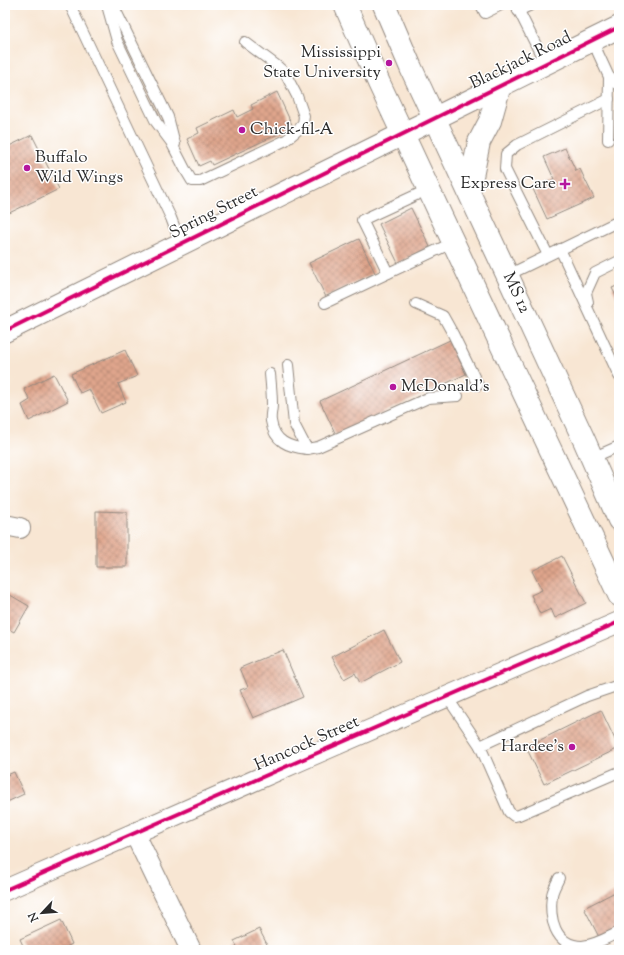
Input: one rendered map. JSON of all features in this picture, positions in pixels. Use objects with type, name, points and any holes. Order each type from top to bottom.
[{"type":"main road","name":"MS 12","points":[[345,5],[512,368],[619,595]]},
{"type":"main road","name":"MS 12","points":[[384,5],[411,68],[617,511]]},
{"type":"main road","name":"Blackjack Road","points":[[434,117],[619,27]]},
{"type":"main road","points":[[469,191],[479,142],[490,121],[500,85]]},
{"type":"main road","name":"Spring Street","points":[[5,331],[434,117]]},
{"type":"street","name":"Hancock Street","points":[[5,890],[619,622]]},
{"type":"street","points":[[135,834],[191,950]]},
{"type":"lane","points":[[70,5],[171,218],[181,244]]},
{"type":"lane","points":[[112,5],[108,9],[117,41],[156,122],[177,152],[192,181],[200,182],[286,140],[298,130],[302,124],[304,116],[297,96],[285,74],[276,65],[245,42]]},
{"type":"lane","points":[[481,5],[485,13],[501,5]]},
{"type":"lane","points":[[531,5],[517,8],[545,63]]},
{"type":"lane","points":[[592,40],[609,76],[619,85]]},
{"type":"lane","points":[[608,140],[609,76]]},
{"type":"lane","points":[[548,255],[505,169],[506,154],[517,145],[609,99]]},
{"type":"lane","points":[[388,273],[362,220],[429,189]]},
{"type":"lane","points":[[508,275],[619,221]]},
{"type":"lane","points":[[325,303],[454,242]]},
{"type":"lane","points":[[560,249],[619,376]]},
{"type":"lane","points":[[590,313],[586,293],[590,282],[596,273],[619,261]]},
{"type":"lane","points":[[416,304],[443,316],[478,385]]},
{"type":"lane","points":[[288,365],[294,424],[307,449]]},
{"type":"lane","points":[[270,374],[272,406],[271,420],[274,433],[283,442],[292,447],[307,449],[318,447],[428,398],[458,396]]},
{"type":"lane","points":[[592,458],[619,446]]},
{"type":"lane","points":[[480,746],[587,696],[619,685]]},
{"type":"lane","points":[[447,696],[480,746],[509,812],[514,816],[520,815],[619,772]]},
{"type":"lane","points":[[559,878],[553,893],[551,907],[552,923],[560,936],[571,944],[582,946],[595,943],[619,932]]},
{"type":"building","name":"Chick-fil-A","points":[[277,92],[293,127],[212,165],[210,161],[199,166],[187,139],[199,133],[197,128],[234,110],[237,117],[253,109],[251,105]]},
{"type":"building","name":"Buffalo Wild Wings","points":[[32,135],[59,189],[5,215],[5,148]]},
{"type":"building","name":"Express Care","points":[[565,148],[576,171],[580,169],[594,198],[547,219],[533,189],[554,179],[544,157]]},
{"type":"building","points":[[411,208],[430,247],[398,263],[379,224]]},
{"type":"building","points":[[359,239],[375,273],[326,297],[309,263]]},
{"type":"building","points":[[619,285],[619,302],[612,288]]},
{"type":"building","name":"McDonald's","points":[[450,340],[466,374],[336,435],[320,401]]},
{"type":"building","points":[[125,350],[137,376],[118,384],[126,402],[101,413],[89,389],[80,393],[71,374]]},
{"type":"building","points":[[54,374],[68,401],[29,421],[22,405],[30,400],[24,389]]},
{"type":"building","points":[[96,511],[127,512],[127,567],[96,567]]},
{"type":"building","points":[[562,556],[586,603],[555,618],[551,609],[540,614],[531,595],[542,590],[532,571]]},
{"type":"building","points":[[5,592],[29,606],[14,632],[5,627]]},
{"type":"building","points":[[384,630],[400,662],[360,683],[355,673],[344,679],[332,657]]},
{"type":"building","points":[[283,650],[303,697],[253,718],[240,690],[248,687],[240,668]]},
{"type":"building","name":"Hardee's","points":[[601,710],[619,748],[544,784],[526,747]]},
{"type":"building","points":[[14,772],[24,794],[5,803],[5,776]]},
{"type":"building","points":[[619,890],[619,927],[599,937],[584,908]]},
{"type":"building","points":[[61,920],[72,944],[60,950],[25,950],[20,939]]},
{"type":"building","points":[[259,929],[270,950],[239,950],[234,941]]},
{"type":"cycle path","points":[[5,331],[619,27]]},
{"type":"cycle path","points":[[5,890],[619,622]]},
{"type":"place","name":"Mississippi State University","points":[[389,63]]},
{"type":"place","name":"Chick-fil-A","points":[[242,130]]},
{"type":"place","name":"Buffalo Wild Wings","points":[[27,168]]},
{"type":"place","name":"Express Care","points":[[565,184]]},
{"type":"place","name":"McDonald's","points":[[393,387]]},
{"type":"place","name":"Hardee's","points":[[572,747]]}]
